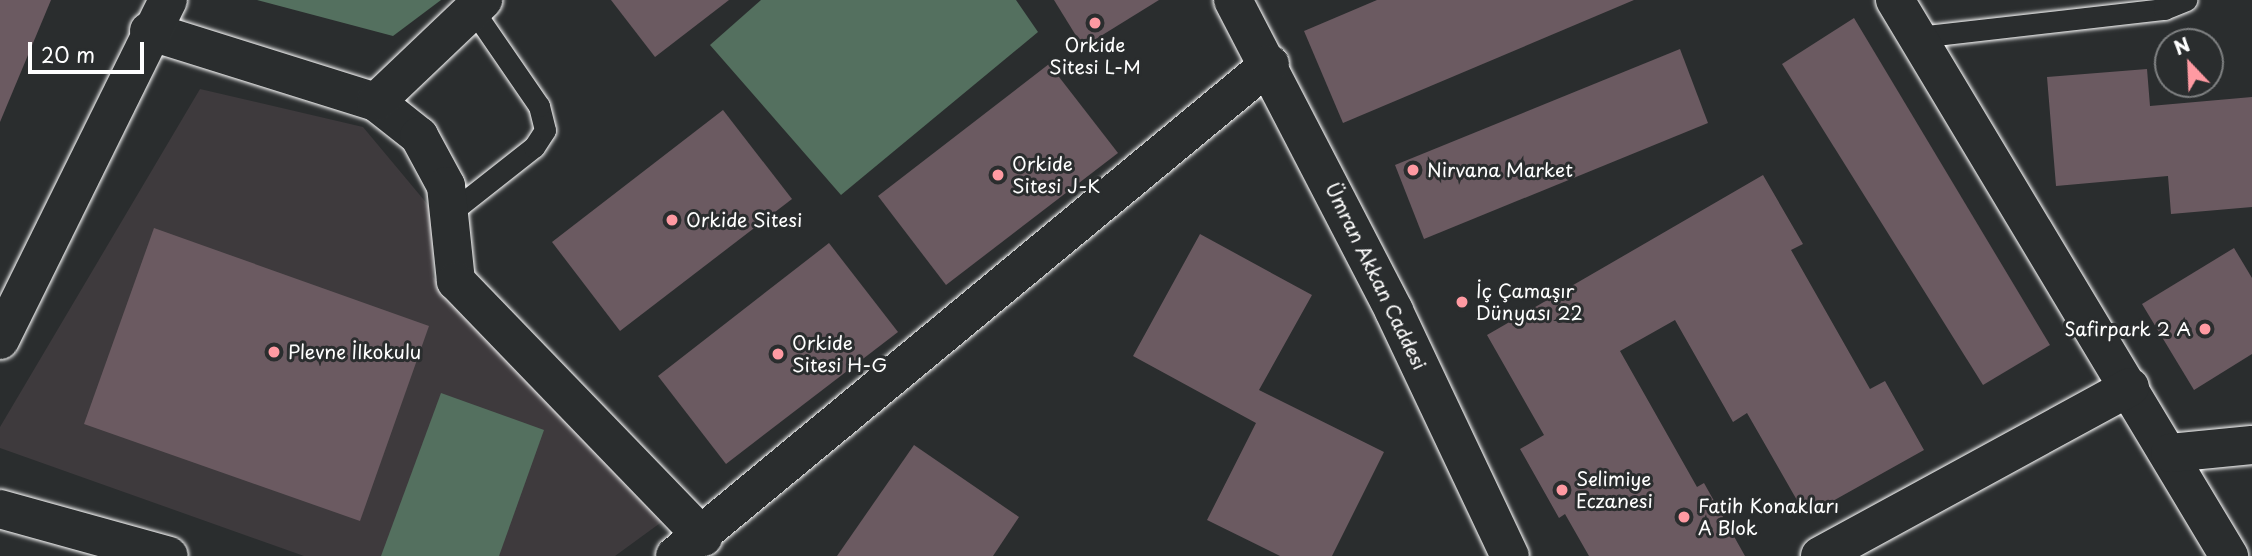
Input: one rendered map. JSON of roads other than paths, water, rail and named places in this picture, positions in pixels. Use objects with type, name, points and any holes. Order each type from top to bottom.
[{"type":"street","name":"Ümran Akkan Caddesi","points":[[1233,0],[1270,64],[1510,556]]},
{"type":"street","points":[[1895,0],[2170,453],[2229,556]]},
{"type":"street","points":[[376,102],[478,5]]},
{"type":"street","points":[[0,340],[158,16],[376,102],[419,136],[446,186],[456,281],[689,547],[1270,64]]},
{"type":"street","points":[[1820,556],[2130,387]]},
{"type":"street","points":[[2170,453],[2252,444]]},
{"type":"street","points":[[0,509],[169,556]]},
{"type":"lane","points":[[1918,37],[2164,9],[2186,0]]},
{"type":"lane","points":[[450,214],[534,147],[545,130],[539,106],[478,5]]},
{"type":"place","name":"Orkide Sitesi L-M","points":[[1095,23]]},
{"type":"place","name":"Nirvana Market","points":[[1413,170]]},
{"type":"place","name":"Orkide Sitesi J-K","points":[[998,175]]},
{"type":"place","name":"Orkide Sitesi","points":[[672,220]]},
{"type":"place","name":"İç Çamaşır Dünyası 22","points":[[1462,302]]},
{"type":"place","name":"Safirpark 2 A","points":[[2205,329]]},
{"type":"place","name":"Plevne İlkokulu","points":[[274,352]]},
{"type":"place","name":"Orkide Sitesi H-G","points":[[778,354]]},
{"type":"place","name":"Selimiye Eczanesi","points":[[1562,490]]},
{"type":"place","name":"Fatih Konakları A Blok","points":[[1684,517]]}]
